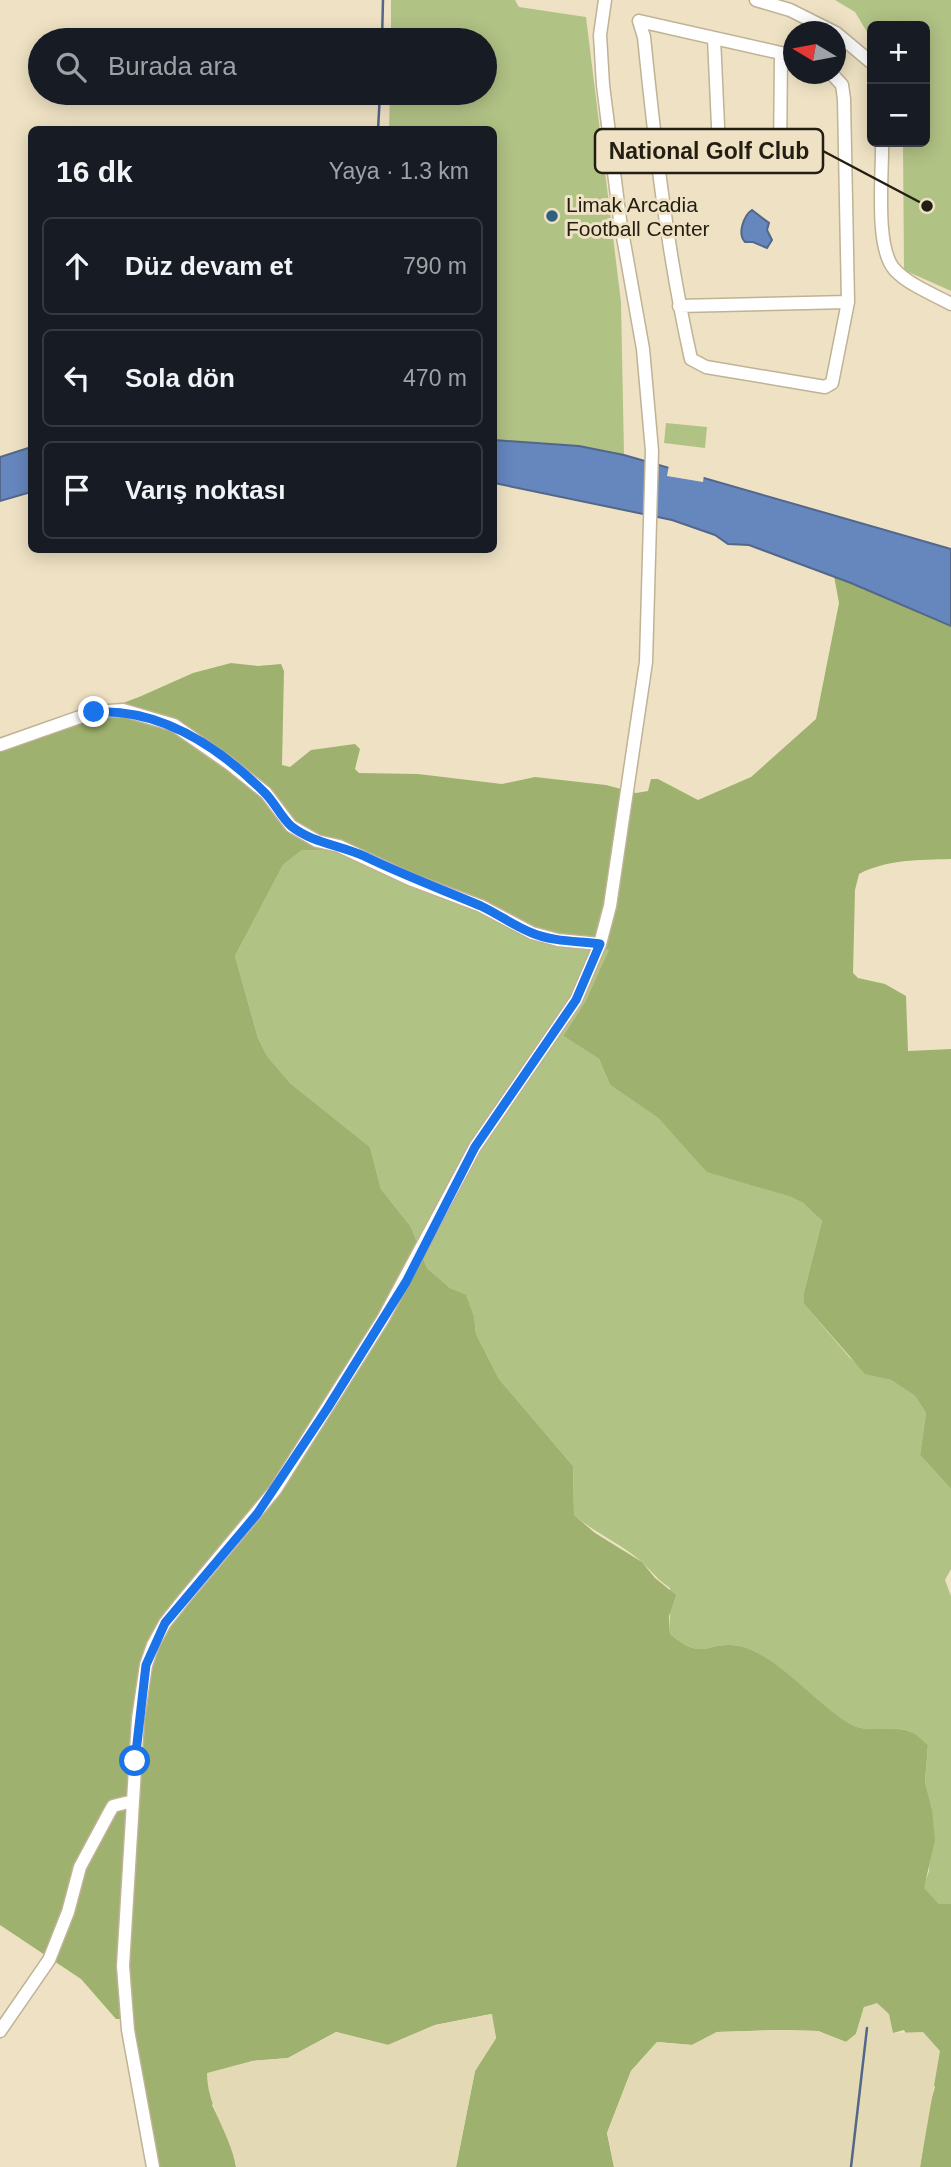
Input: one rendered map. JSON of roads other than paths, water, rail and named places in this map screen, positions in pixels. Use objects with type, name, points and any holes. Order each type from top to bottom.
[{"type":"street","points":[[153,2167],[132,2053],[124,1987],[133,1801],[146,1665],[165,1623],[257,1514],[327,1409],[406,1282],[475,1147],[576,1000],[600,944],[620,848],[646,662],[652,451],[651,411],[643,349],[620,219],[603,85],[600,35],[605,0]]},
{"type":"street","points":[[756,0],[790,10],[812,21]]},
{"type":"street","points":[[783,54],[639,21],[644,37],[659,184],[679,306],[691,359],[706,367],[825,387],[832,383],[848,302],[844,99],[841,84]]},
{"type":"street","points":[[714,38],[719,148]]},
{"type":"street","points":[[846,42],[867,59]]},
{"type":"street","points":[[780,160],[785,84]]},
{"type":"street","points":[[882,147],[882,210],[888,258],[897,272],[951,304]]},
{"type":"street","points":[[679,306],[848,302]]},
{"type":"street","points":[[0,745],[94,712],[123,710],[174,725],[266,793],[291,826],[317,841],[339,846],[412,880],[481,906],[532,933],[558,940],[600,944]]},
{"type":"street","points":[[0,2031],[49,1960],[68,1912],[80,1867],[113,1806],[133,1801]]},
{"type":"water","points":[[752,210],[769,223],[767,230],[772,240],[767,248],[753,242],[745,242],[743,239],[743,225]]},
{"type":"water","points":[[497,440],[579,446],[624,455],[951,549],[951,626],[851,583],[749,545],[728,544],[715,535],[672,520],[497,484]]},
{"type":"water","points":[[28,448],[28,493],[0,501],[0,457]]},
{"type":"waterway","points":[[382,28],[383,0]]},
{"type":"waterway","points":[[378,126],[379,105]]},
{"type":"waterway","points":[[851,2167],[867,2028]]},
{"type":"place","name":"National Golf Club","points":[[927,206]]},
{"type":"place","name":"Limak Arcadia Football Center","points":[[552,216]]}]
